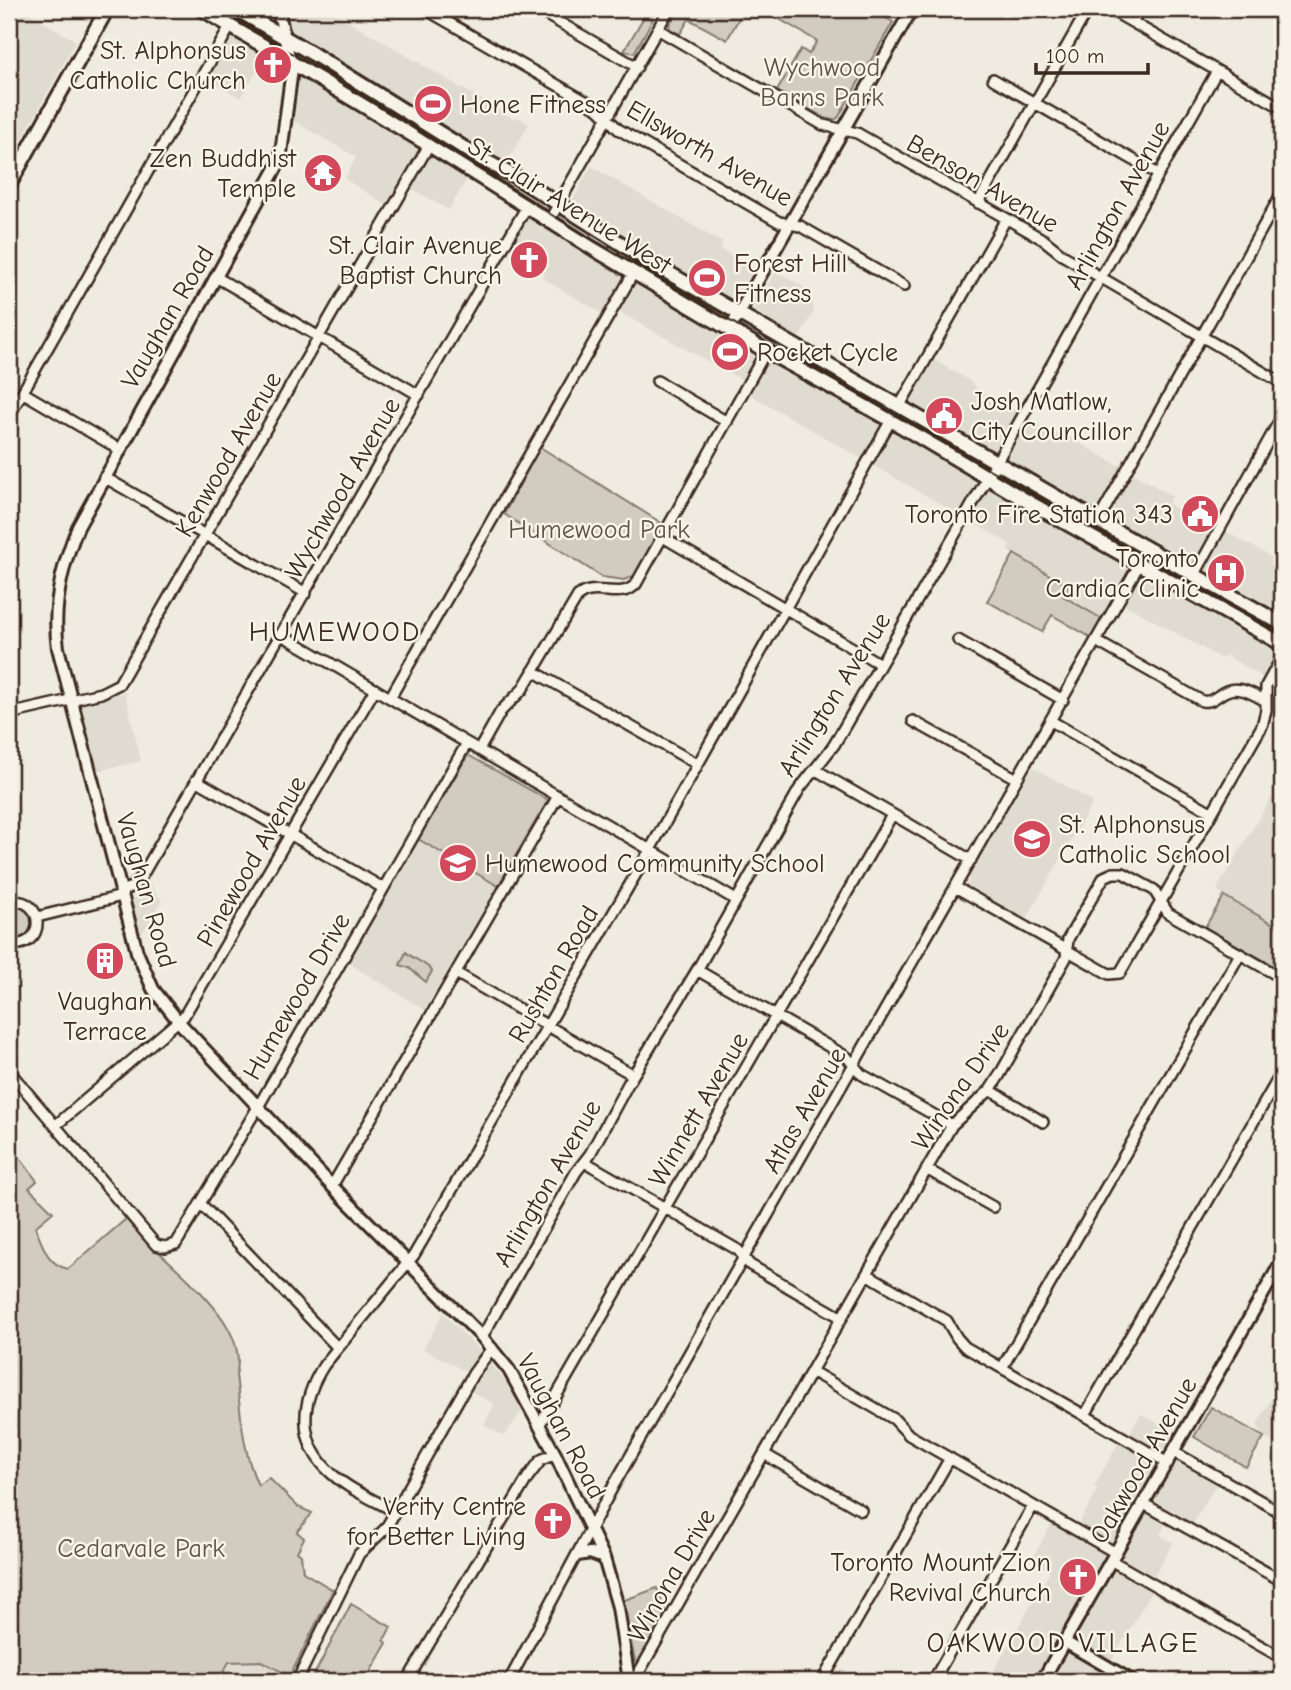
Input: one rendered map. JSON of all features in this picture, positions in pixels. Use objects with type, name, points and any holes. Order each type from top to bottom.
[{"type":"main road","points":[[9,185],[107,9]]},
{"type":"main road","name":"St. Clair Avenue West","points":[[202,9],[766,351],[1282,644]]},
{"type":"main road","name":"St. Clair Avenue West","points":[[236,9],[639,256],[1097,521],[1282,624]]},
{"type":"street","name":"Vaughan Road","points":[[278,9],[292,69],[280,161],[119,449],[70,545],[57,606],[55,630],[58,648],[121,893],[147,979],[160,1000],[179,1022],[406,1263],[482,1337],[509,1370],[540,1424],[604,1558],[618,1607],[629,1681]]},
{"type":"street","name":"Ellsworth Avenue","points":[[425,9],[599,108],[618,129],[779,222],[800,226],[904,286]]},
{"type":"street","points":[[536,9],[637,67]]},
{"type":"street","points":[[549,221],[669,9]]},
{"type":"street","points":[[730,328],[912,9]]},
{"type":"street","points":[[978,203],[1088,9]]},
{"type":"street","points":[[1109,9],[1282,108]]},
{"type":"street","points":[[1132,22],[1140,9]]},
{"type":"street","points":[[9,416],[231,25]]},
{"type":"street","name":"Benson Avenue","points":[[659,30],[823,125],[857,133],[1282,383]]},
{"type":"street","name":"Arlington Avenue","points":[[482,1337],[800,788],[817,770],[834,745],[1217,71]]},
{"type":"street","points":[[993,79],[1158,174]]},
{"type":"street","name":"Kenwood Avenue","points":[[9,714],[110,690],[119,684],[429,145]]},
{"type":"street","points":[[1097,521],[1282,193]]},
{"type":"street","name":"Wychwood Avenue","points":[[121,893],[140,879],[527,206]]},
{"type":"street","points":[[899,407],[1006,219]]},
{"type":"street","points":[[390,698],[634,272]]},
{"type":"street","points":[[216,277],[419,395]]},
{"type":"street","points":[[479,750],[501,712],[520,693],[578,596],[590,590],[625,592],[634,587],[766,351]]},
{"type":"street","points":[[657,381],[727,422]]},
{"type":"street","points":[[22,392],[119,449]]},
{"type":"street","points":[[1194,576],[1282,416]]},
{"type":"street","name":"Rushton Road","points":[[394,1511],[334,1476],[322,1465],[312,1448],[305,1412],[313,1381],[414,1255],[428,1232],[650,849],[891,420]]},
{"type":"street","points":[[104,477],[306,593]]},
{"type":"street","points":[[663,537],[880,664]]},
{"type":"street","name":"Atlas Avenue","points":[[509,1681],[591,1528],[1140,563]]},
{"type":"street","points":[[282,635],[736,900]]},
{"type":"street","points":[[958,640],[1063,700]]},
{"type":"street","points":[[1096,641],[1202,701],[1209,702],[1227,690],[1236,688],[1264,700]]},
{"type":"street","points":[[955,887],[1109,974],[1120,973],[1262,726],[1266,710],[1266,686],[1282,657]]},
{"type":"street","points":[[533,671],[696,764]]},
{"type":"street","name":"Pinewood Avenue","points":[[55,1126],[179,1022],[292,835],[374,689]]},
{"type":"street","points":[[913,721],[1017,779]]},
{"type":"street","points":[[1051,721],[1211,812]]},
{"type":"street","name":"Humewood Drive","points":[[55,1126],[150,1239],[160,1247],[176,1244],[467,743]]},
{"type":"street","points":[[817,770],[971,860]]},
{"type":"street","points":[[196,779],[383,888]]},
{"type":"street","points":[[332,1186],[558,796]]},
{"type":"street","name":"Winnett Avenue","points":[[540,1424],[892,815]]},
{"type":"street","name":"Winona Drive","points":[[634,1681],[952,1125],[990,1090],[1066,958],[1068,939],[1107,875],[1123,873],[1154,890],[1161,902]]},
{"type":"street","points":[[9,879],[11,901],[28,905],[37,918],[32,938],[10,946]]},
{"type":"street","points":[[37,918],[121,893]]},
{"type":"street","points":[[1161,902],[1168,913],[1282,978]]},
{"type":"street","points":[[1002,1368],[1240,954]]},
{"type":"street","points":[[697,970],[847,1057],[860,1074],[952,1125]]},
{"type":"street","points":[[456,974],[633,1075]]},
{"type":"street","points":[[9,1071],[55,1126]]},
{"type":"street","points":[[1085,1415],[1282,1072]]},
{"type":"street","points":[[990,1090],[1043,1122]]},
{"type":"street","points":[[585,1162],[738,1250],[750,1265],[842,1318]]},
{"type":"street","points":[[928,1170],[993,1207]]},
{"type":"street","points":[[201,1204],[338,1348]]},
{"type":"street","name":"Oakwood Avenue","points":[[1042,1681],[1282,1261]]},
{"type":"street","points":[[867,1274],[947,1321],[962,1345],[1168,1463]]},
{"type":"street","points":[[297,1681],[359,1554],[386,1528],[473,1374],[492,1348]]},
{"type":"street","points":[[811,1371],[894,1419],[907,1434],[1033,1506],[1282,1658]]},
{"type":"street","points":[[1174,1452],[1282,1513]]},
{"type":"street","points":[[407,1681],[528,1477],[541,1460],[555,1454]]},
{"type":"street","points":[[764,1454],[861,1510]]},
{"type":"street","points":[[822,1681],[950,1458]]},
{"type":"street","points":[[1144,1504],[1282,1581]]},
{"type":"street","points":[[933,1681],[1033,1506]]},
{"type":"street","points":[[578,1555],[591,1553],[604,1558]]},
{"type":"street","points":[[1065,1642],[1132,1681]]},
{"type":"shaded area","points":[[9,9],[21,9],[76,41],[9,163]]},
{"type":"shaded area","points":[[288,9],[328,9],[514,119],[516,116],[529,124],[506,164],[292,31]]},
{"type":"shaded area","points":[[234,35],[268,54],[240,98],[207,78]]},
{"type":"shaded area","points":[[301,75],[468,177],[449,210],[400,182],[386,205],[345,179],[356,157],[292,120],[298,77]]},
{"type":"shaded area","points":[[591,166],[723,243],[720,249],[754,268],[736,299],[731,299],[652,254],[571,203]]},
{"type":"shaded area","points":[[527,217],[990,487],[1282,652],[1282,720],[1258,707],[1258,690],[1263,677],[1225,655],[1222,659],[1124,604],[1105,638],[1094,633],[1102,619],[1063,596],[1068,586],[1008,551],[1010,544],[749,394],[753,386],[610,307],[605,315],[542,278],[549,264],[514,240]]},
{"type":"shaded area","points":[[776,271],[810,291],[814,311],[799,338],[753,310]]},
{"type":"shaded area","points":[[932,359],[970,381],[980,391],[1056,435],[1059,431],[1172,496],[1169,504],[1210,529],[1225,531],[1282,563],[1282,615],[910,405],[908,400]]},
{"type":"shaded area","points":[[125,692],[141,761],[97,771],[81,704]]},
{"type":"shaded area","name":"Humewood Community School","points":[[468,755],[548,800],[425,1010],[347,962]]},
{"type":"shaded area","name":"St. Alphonsus Catholic School","points":[[1033,767],[1093,802],[1026,920],[970,888],[968,884],[970,875]]},
{"type":"shaded area","points":[[1282,779],[1282,929],[1224,896],[1217,889]]},
{"type":"shaded area","points":[[146,879],[162,901],[139,938],[131,902]]},
{"type":"shaded area","points":[[443,1313],[512,1389],[521,1412],[504,1436],[484,1425],[494,1404],[460,1385],[467,1372],[423,1349]]},
{"type":"shaded area","points":[[1282,1381],[1282,1447],[1264,1437],[1257,1424]]},
{"type":"shaded area","points":[[1141,1414],[1174,1433],[1162,1453],[1217,1483],[1191,1527],[1170,1516],[1160,1535],[1173,1543],[1148,1587],[1152,1591],[1114,1657],[1094,1681],[988,1681],[1050,1571],[1032,1560],[1049,1528],[1058,1514],[1078,1525],[1098,1489],[1094,1486],[1119,1442],[1129,1434]]},
{"type":"shaded area","points":[[236,1648],[290,1676],[288,1681],[218,1681]]},
{"type":"green space","name":"Wychwood Barns Park","points":[[678,9],[744,9],[727,40],[689,19],[680,34],[670,29],[669,25]]},
{"type":"green space","name":"Wychwood Barns Park","points":[[762,9],[871,9],[893,22],[838,118],[825,118],[777,91],[801,49],[809,54],[817,41]]},
{"type":"green space","points":[[645,15],[653,19],[634,53],[624,51]]},
{"type":"green space","name":"Humewood Park","points":[[540,447],[663,524],[634,576],[624,580],[602,577],[504,514]]},
{"type":"green space","points":[[1014,554],[1068,586],[1063,596],[1102,619],[1092,638],[1052,615],[1042,632],[987,601]]},
{"type":"green space","points":[[468,755],[548,800],[498,886],[418,839]]},
{"type":"green space","points":[[1224,896],[1282,929],[1282,971],[1205,927]]},
{"type":"green space","points":[[16,904],[32,914],[33,925],[21,937],[9,939],[9,905]]},
{"type":"green space","points":[[406,952],[432,971],[426,982],[409,968],[400,965]]},
{"type":"green space","name":"Cedarvale Park","points":[[9,1131],[18,1143],[17,1154],[37,1181],[29,1188],[53,1212],[35,1227],[50,1259],[68,1269],[126,1219],[199,1290],[230,1332],[237,1354],[236,1375],[245,1445],[258,1485],[269,1478],[298,1507],[312,1513],[297,1532],[304,1538],[297,1552],[301,1555],[303,1572],[333,1590],[290,1676],[261,1661],[229,1662],[218,1681],[9,1681]]},
{"type":"green space","points":[[1211,1407],[1264,1437],[1246,1467],[1194,1437]]},
{"type":"green space","points":[[657,1588],[666,1614],[636,1665],[622,1601]]},
{"type":"green space","points":[[351,1604],[391,1627],[384,1640],[387,1643],[365,1681],[311,1681]]},
{"type":"tram line","points":[[214,9],[307,62],[595,242],[1282,636]]},
{"type":"place","name":"St. Alphonsus Catholic Church","points":[[273,65]]},
{"type":"place","name":"Hone Fitness","points":[[433,104]]},
{"type":"place","name":"Zen Buddhist Temple","points":[[323,173]]},
{"type":"place","name":"St. Clair Avenue Baptist Church","points":[[529,260]]},
{"type":"place","name":"Forest Hill Fitness","points":[[707,278]]},
{"type":"place","name":"Rocket Cycle","points":[[730,352]]},
{"type":"place","name":"Josh Matlow, City Councillor","points":[[944,416]]},
{"type":"place","name":"Toronto Fire Station 343","points":[[1200,514]]},
{"type":"place","name":"Toronto Cardiac Clinic","points":[[1226,573]]},
{"type":"place","name":"St. Alphonsus Catholic School","points":[[1032,839]]},
{"type":"place","name":"Humewood Community School","points":[[458,863]]},
{"type":"place","name":"Vaughan Terrace","points":[[105,961]]},
{"type":"place","name":"Verity Centre for Better Living","points":[[553,1521]]},
{"type":"place","name":"Toronto Mount Zion Revival Church","points":[[1078,1577]]},
{"type":"district","name":"HUMEWOOD","points":[[335,631]]},
{"type":"district","name":"OAKWOOD VILLAGE","points":[[1063,1642]]}]
